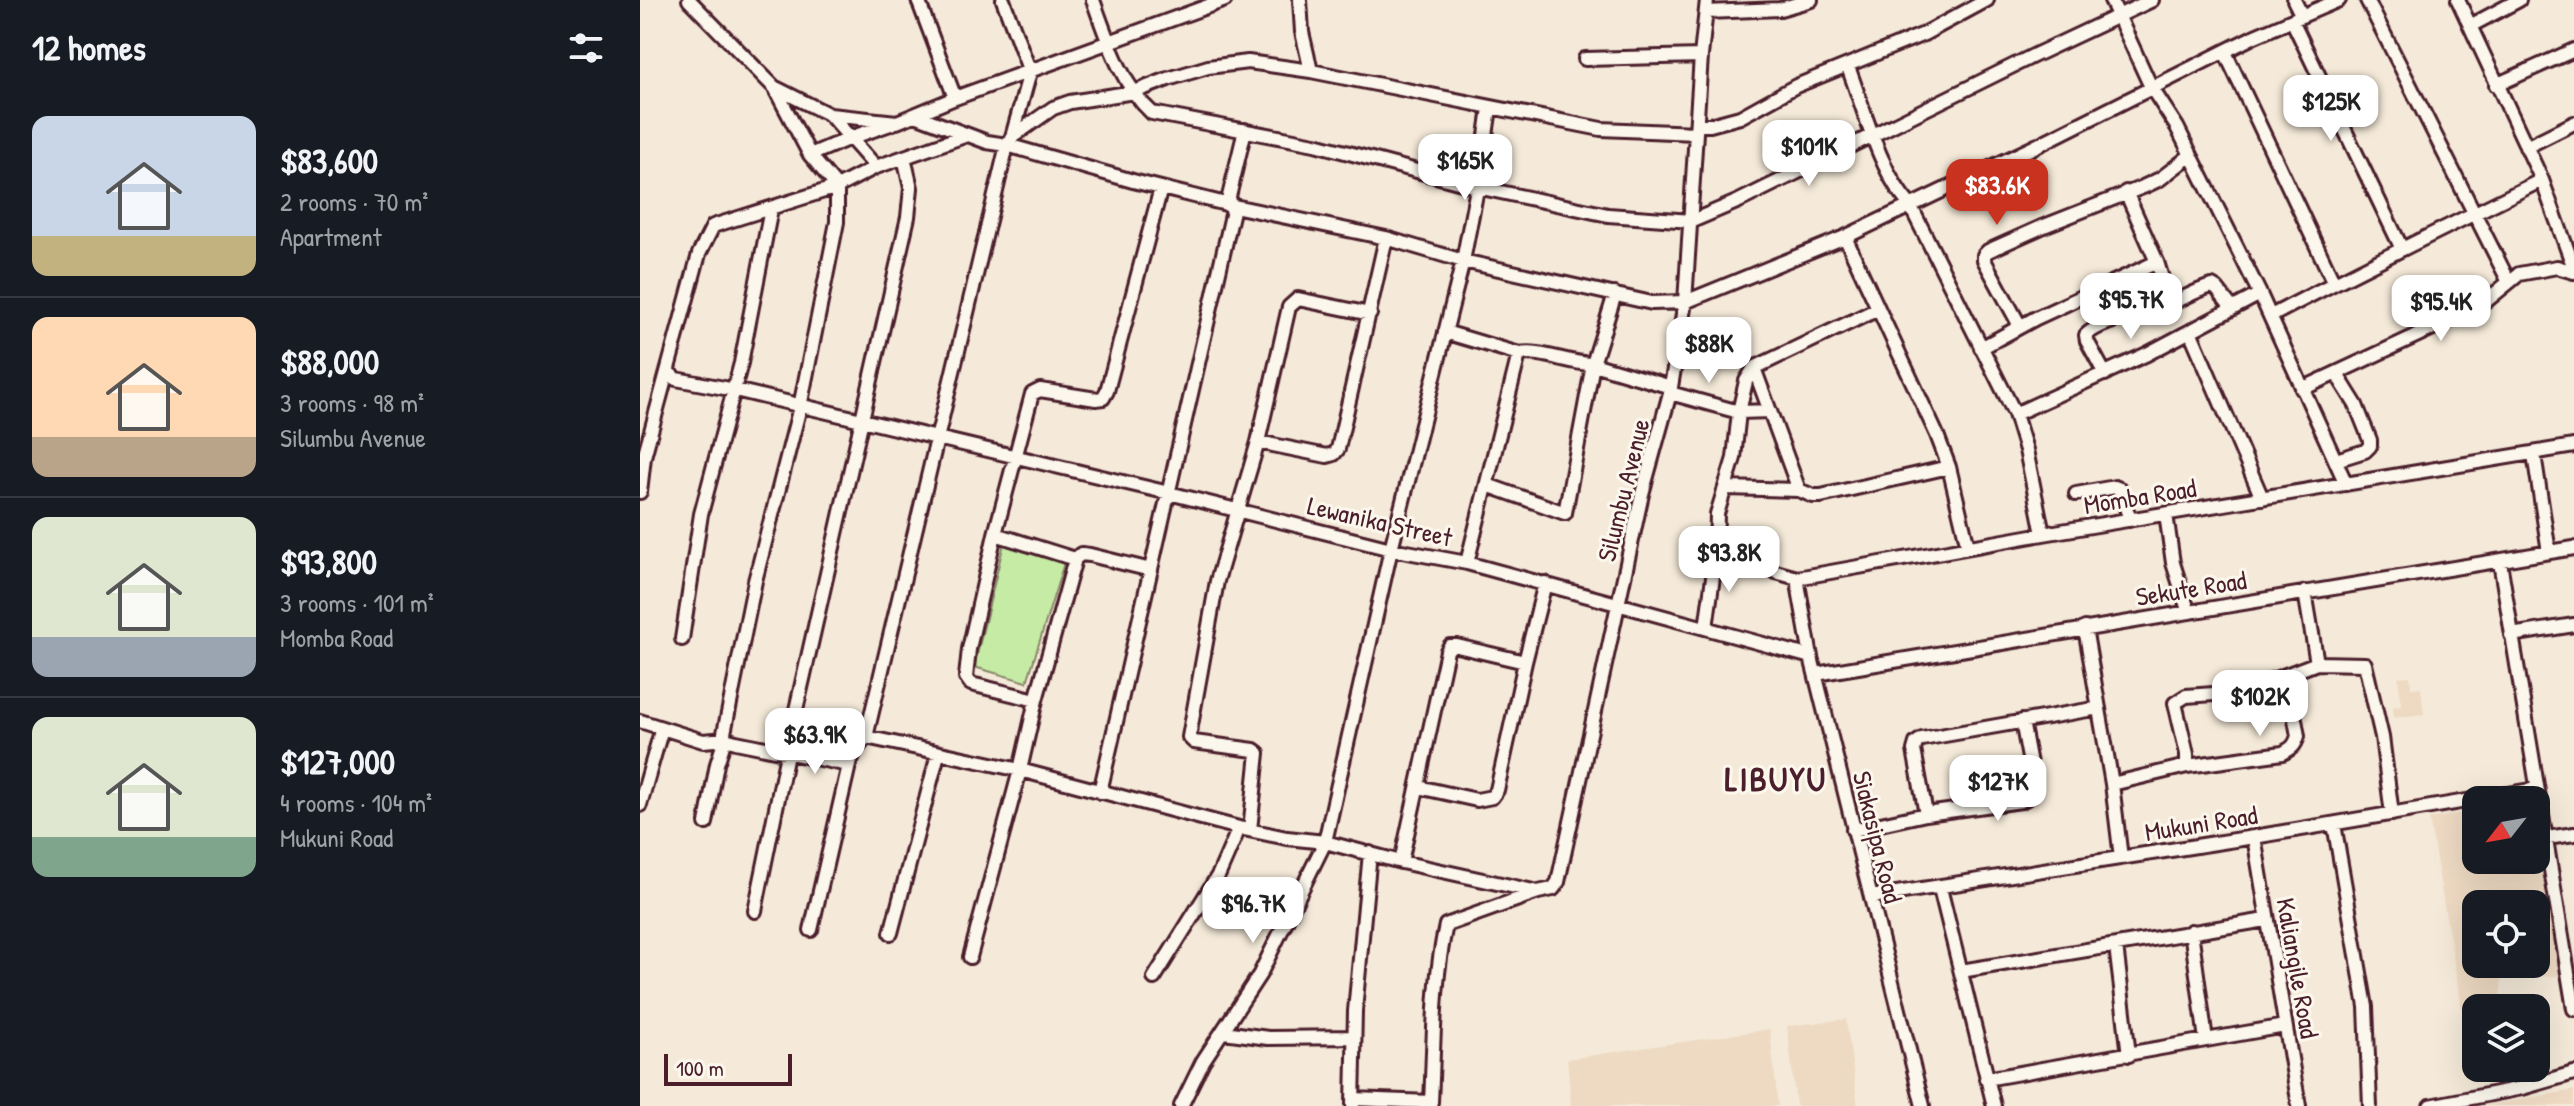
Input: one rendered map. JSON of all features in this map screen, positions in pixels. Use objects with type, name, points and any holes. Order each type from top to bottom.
[{"type":"street","points":[[689,0],[774,87],[810,155],[837,187],[837,222],[800,407],[749,606],[706,823]]},
{"type":"street","points":[[918,0],[955,98]]},
{"type":"street","points":[[811,930],[849,765],[866,737],[936,438],[1030,72],[1003,0]]},
{"type":"street","points":[[1093,0],[1109,43],[1134,92],[1152,113],[1362,155],[1477,187],[1608,215],[1692,221],[1753,195],[2152,0]]},
{"type":"street","points":[[810,155],[955,98],[1225,0]]},
{"type":"street","points":[[1300,0],[1302,32],[1311,71]]},
{"type":"street","points":[[1706,6],[1780,9],[1811,0]]},
{"type":"street","points":[[1010,141],[1038,118],[1062,105],[1134,92],[1168,79],[1227,64],[1248,62],[1311,71],[1601,129],[1696,129],[1740,117],[1796,86],[1924,34],[1987,0]]},
{"type":"street","points":[[2111,0],[2151,87],[2177,127],[2271,316],[2346,484]]},
{"type":"street","points":[[2294,0],[2297,18],[2402,249]]},
{"type":"street","points":[[915,115],[987,142],[1010,141],[1230,206],[1386,238],[1463,261],[1652,303],[1685,302],[1845,237],[2151,87],[2339,0]]},
{"type":"street","points":[[2367,0],[2509,282]]},
{"type":"street","points":[[2302,389],[2480,306],[2519,274],[2543,268],[2574,270],[2542,180],[2458,0]]},
{"type":"street","points":[[2470,26],[2519,0]]},
{"type":"street","name":"Silumbu Avenue","points":[[1538,892],[1553,889],[1558,882],[1642,494],[1670,390],[1685,302],[1706,6]]},
{"type":"street","points":[[2496,85],[2574,50]]},
{"type":"street","points":[[2225,52],[2334,283]]},
{"type":"street","points":[[1585,59],[1701,56]]},
{"type":"street","points":[[1848,67],[1889,173],[1910,205],[2015,414],[2026,450],[2043,534]]},
{"type":"street","points":[[774,87],[830,115],[897,122]]},
{"type":"street","points":[[1181,1106],[1203,1061],[1260,974],[1325,842],[1391,549],[1463,261],[1490,108]]},
{"type":"street","points":[[830,115],[876,167]]},
{"type":"street","points":[[2526,147],[2574,123]]},
{"type":"street","points":[[1100,792],[1169,493],[1245,130]]},
{"type":"street","points":[[640,492],[644,457],[699,254],[713,226],[837,187],[876,167],[967,135]]},
{"type":"street","points":[[2020,326],[1984,260],[1988,251],[2160,179],[2191,155]]},
{"type":"street","points":[[755,911],[796,710],[911,201],[904,157]]},
{"type":"street","points":[[2271,316],[2542,180]]},
{"type":"street","points":[[1036,700],[971,684],[966,677],[969,649],[995,534],[1035,390],[1096,399],[1103,398],[1107,391],[1161,188]]},
{"type":"street","points":[[2126,192],[2157,262],[2170,304]]},
{"type":"street","points":[[682,639],[701,514],[735,390],[771,209]]},
{"type":"street","points":[[1845,237],[1931,420],[1949,467],[1968,547]]},
{"type":"street","points":[[1258,442],[1327,456],[1338,449],[1386,238]]},
{"type":"street","points":[[1981,348],[2020,326],[2157,262]]},
{"type":"street","points":[[2105,374],[2087,341],[2086,335],[2090,331],[2212,286],[2232,308]]},
{"type":"street","points":[[1487,485],[1565,513],[1593,364],[1615,294]]},
{"type":"street","points":[[2015,414],[2105,374],[2260,294]]},
{"type":"street","points":[[1154,978],[1245,829],[1258,753],[1194,742],[1189,737],[1217,581],[1258,442],[1289,307],[1298,299],[1370,314]]},
{"type":"street","points":[[1706,628],[1716,555],[1717,514],[1734,458],[1746,381],[1754,368],[1878,309]]},
{"type":"street","points":[[2190,331],[2262,498]]},
{"type":"street","points":[[1445,332],[1519,354],[1530,352],[1576,364],[1593,364],[1739,412],[1770,411]]},
{"type":"street","points":[[1467,563],[1519,354]]},
{"type":"street","points":[[1754,368],[1799,490]]},
{"type":"street","name":"Lewanika Street","points":[[668,372],[676,379],[735,390],[1169,493],[1391,549],[1467,563],[1811,657]]},
{"type":"street","points":[[2336,373],[2356,405],[2370,440],[2370,446],[2365,451],[2336,460]]},
{"type":"street","name":"Momba Road","points":[[1716,555],[1797,578],[2574,446]]},
{"type":"street","points":[[2534,454],[2549,552]]},
{"type":"street","points":[[1726,488],[1799,490],[1821,496],[1949,467]]},
{"type":"street","points":[[2076,494],[2115,487],[2120,489],[2130,520]]},
{"type":"street","points":[[2166,514],[2173,563],[2188,610]]},
{"type":"street","points":[[995,534],[1075,559]]},
{"type":"street","name":"Sekute Road","points":[[1816,674],[2574,548]]},
{"type":"street","points":[[970,957],[1075,559],[1081,554],[1090,555],[1151,570]]},
{"type":"street","points":[[2500,562],[2536,786]]},
{"type":"street","name":"Siakasipa Road","points":[[1797,578],[1811,657],[1923,1106]]},
{"type":"street","points":[[1418,787],[1477,800],[1492,797],[1497,790],[1545,583]]},
{"type":"street","points":[[2305,592],[2317,663]]},
{"type":"street","points":[[2511,635],[2574,625]]},
{"type":"street","points":[[2085,628],[2112,784],[2121,858]]},
{"type":"street","points":[[1401,862],[1450,646],[1525,662]]},
{"type":"street","points":[[2187,766],[2175,703],[2186,696],[2235,691],[2317,663],[2365,664],[2382,737],[2392,814]]},
{"type":"street","points":[[2112,784],[2187,766],[2283,753],[2295,745],[2298,736],[2287,675]]},
{"type":"street","points":[[1926,814],[1914,750],[1916,743],[1922,739],[2099,708]]},
{"type":"street","points":[[640,721],[703,741],[725,739],[849,765]]},
{"type":"street","points":[[1853,830],[2030,797],[2034,785],[2022,721]]},
{"type":"street","points":[[640,805],[662,728]]},
{"type":"street","points":[[866,737],[1020,770],[1245,829],[1325,842],[1538,892]]},
{"type":"street","points":[[891,933],[938,754]]},
{"type":"street","name":"Mukuni Road","points":[[1871,897],[2462,802]]},
{"type":"street","points":[[2334,824],[2366,1007],[2370,1106]]},
{"type":"street","points":[[2550,838],[2574,834]]},
{"type":"street","name":"Kaliangile Road","points":[[2254,837],[2299,1106]]},
{"type":"street","points":[[1370,853],[1354,1037],[1353,1103],[1431,1102],[1442,941],[1446,925],[1538,892]]},
{"type":"street","points":[[2550,857],[2574,1009]]},
{"type":"street","points":[[1940,888],[1994,1106]]},
{"type":"street","points":[[2559,914],[2574,912]]},
{"type":"street","points":[[1961,971],[2266,920]]},
{"type":"street","points":[[2191,931],[2206,1040]]},
{"type":"street","points":[[2116,946],[2129,1055]]},
{"type":"street","points":[[1986,1079],[2285,1026]]},
{"type":"street","points":[[1224,1032],[1268,1038],[1354,1037]]},
{"type":"street","points":[[2430,1106],[2522,1088],[2574,1073]]},
{"type":"shaded area","points":[[2410,676],[2411,688],[2421,687],[2424,714],[2394,718],[2393,707],[2401,705],[2398,677]]},
{"type":"shaded area","points":[[2462,813],[2462,874],[2545,874],[2548,890],[2462,890],[2462,978],[2502,978],[2500,994],[2462,994],[2462,1009],[2429,819]]},
{"type":"shaded area","points":[[2550,905],[2561,976],[2550,976]]},
{"type":"shaded area","points":[[1846,1019],[1858,1106],[1796,1106],[1787,1026]]},
{"type":"shaded area","points":[[1770,1029],[1778,1106],[1571,1106],[1567,1059]]},
{"type":"shaded area","points":[[2574,1090],[2574,1106],[2484,1106]]},
{"type":"green space","points":[[1004,543],[1064,563],[1027,682],[974,667]]},
{"type":"district","name":"LIBUYU","points":[[1776,779]]}]
